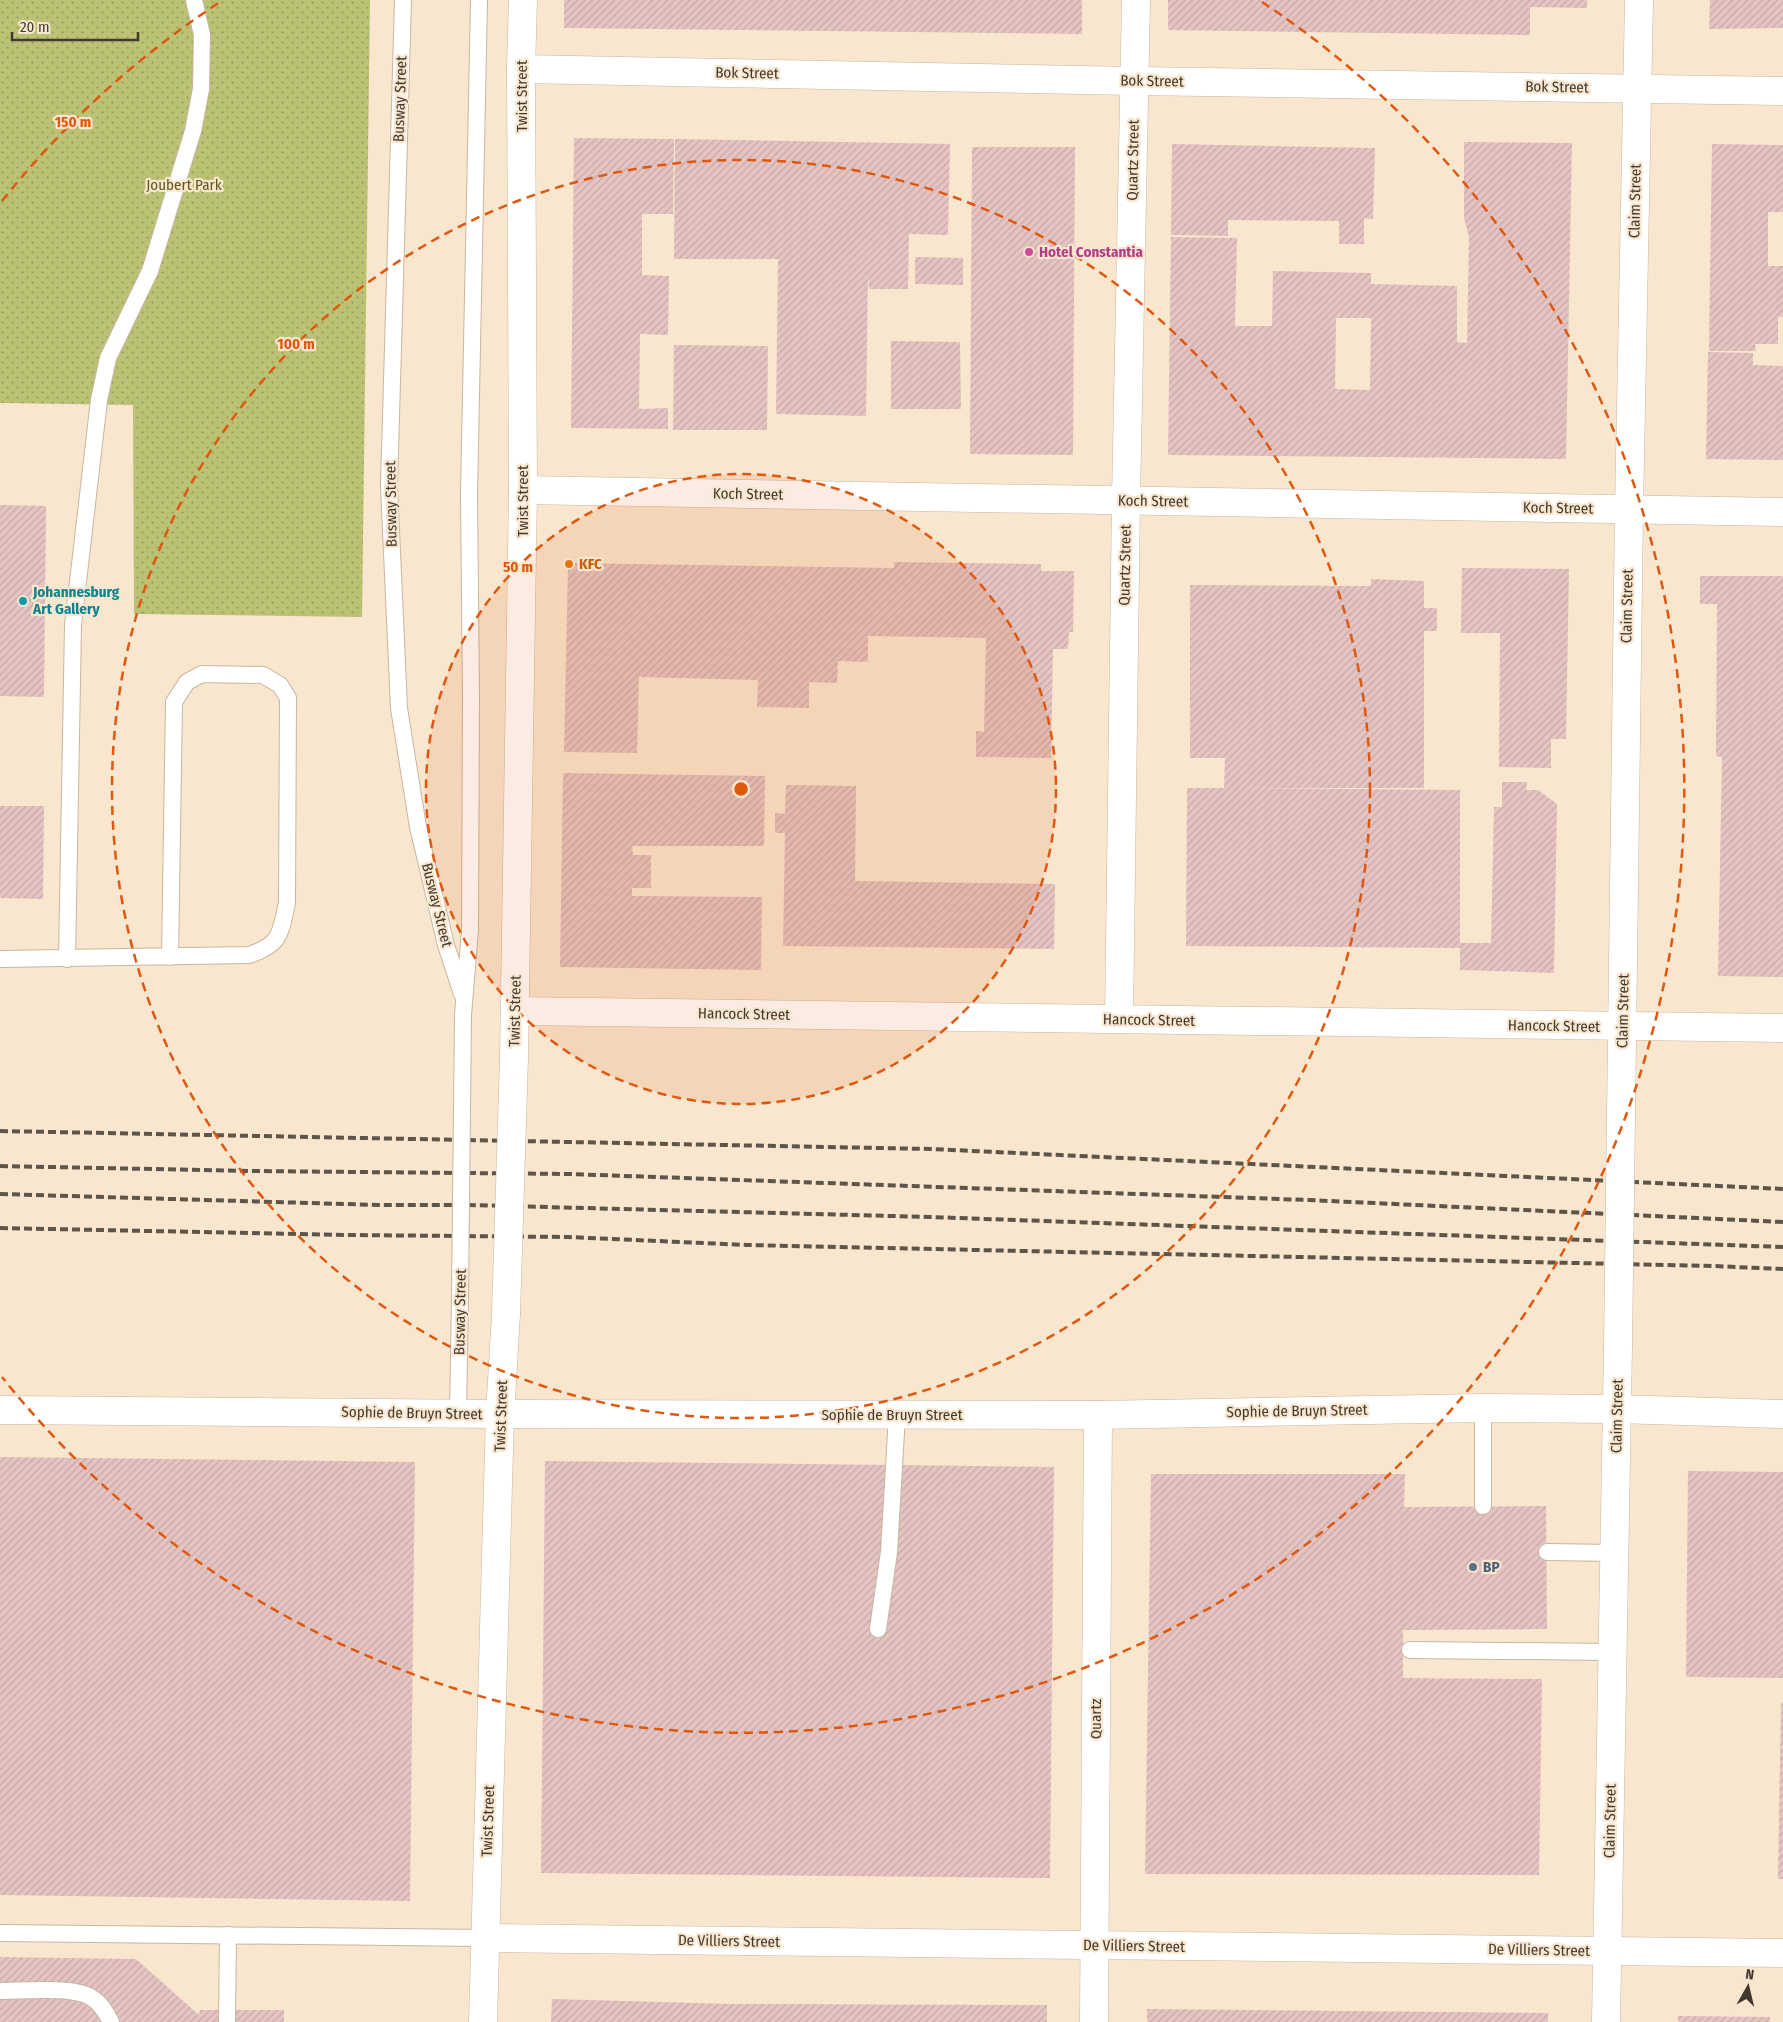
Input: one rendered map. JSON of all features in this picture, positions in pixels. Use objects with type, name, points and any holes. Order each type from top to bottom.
[{"type":"street","name":"Twist Street","points":[[483,2022],[500,1414],[506,1314],[515,1011],[523,490],[521,69],[523,0]]},
{"type":"street","name":"Quartz Street","points":[[1119,1020],[1126,500],[1136,0]]},
{"type":"street","name":"Claim Street","points":[[1606,2022],[1615,1553],[1629,509],[1639,0]]},
{"type":"street","name":"Bok Street","points":[[521,69],[1783,91]]},
{"type":"street","name":"Koch Street","points":[[523,490],[1783,512]]},
{"type":"street","name":"Hancock Street","points":[[515,1011],[1783,1028]]},
{"type":"street","name":"Sophie de Bruyn Street","points":[[0,1410],[500,1414],[1098,1415],[1483,1408],[1617,1409],[1783,1414]]},
{"type":"street","name":"Quartz","points":[[1094,2022],[1098,1415]]},
{"type":"street","name":"De Villiers Street","points":[[485,1938],[1783,1954]]},
{"type":"lane","points":[[67,959],[74,625],[99,400],[108,358],[150,271],[193,131],[201,89],[202,34],[194,0]]},
{"type":"lane","name":"Busway Street","points":[[403,0],[389,486],[399,708],[420,836],[446,945],[464,1008]]},
{"type":"lane","name":"Busway Street","points":[[458,1413],[464,1008],[470,930],[471,696],[468,494],[479,0]]},
{"type":"lane","points":[[0,959],[67,959],[170,957],[249,955],[268,948],[280,933],[287,903],[288,698],[280,685],[263,675],[202,674],[187,682],[174,702],[170,957]]},
{"type":"lane","points":[[1483,1408],[1483,1506]]},
{"type":"lane","points":[[878,1629],[889,1552],[897,1415]]},
{"type":"lane","points":[[1548,1552],[1615,1553]]},
{"type":"lane","points":[[1410,1650],[1613,1652]]},
{"type":"lane","points":[[0,1933],[485,1938]]},
{"type":"lane","points":[[227,2022],[228,1935]]},
{"type":"lane","points":[[0,1991],[74,1991],[92,1997],[105,2010],[111,2022]]},
{"type":"green space","name":"Joubert Park","points":[[0,0],[370,0],[362,617],[134,614],[133,405],[0,403]]},
{"type":"building","points":[[564,0],[1082,0],[1082,34],[564,28]]},
{"type":"building","points":[[1168,0],[1587,0],[1587,8],[1530,7],[1530,35],[1168,30]]},
{"type":"building","points":[[1710,0],[1783,0],[1783,28],[1709,29]]},
{"type":"building","points":[[574,138],[674,139],[673,214],[642,214],[642,275],[669,276],[668,335],[640,334],[639,409],[668,408],[668,429],[571,428]]},
{"type":"building","points":[[675,139],[950,144],[948,235],[909,234],[908,289],[869,289],[868,274],[866,416],[776,414],[778,259],[674,259]]},
{"type":"building","points":[[1464,142],[1572,143],[1566,459],[1168,455],[1171,237],[1237,238],[1235,326],[1272,326],[1273,271],[1371,273],[1371,284],[1457,286],[1457,342],[1467,343],[1469,237],[1464,218]],"holes":[[[1336,318],[1371,318],[1370,390],[1335,389]]]},
{"type":"building","points":[[1172,144],[1375,148],[1373,219],[1364,218],[1364,244],[1339,244],[1339,221],[1228,220],[1228,236],[1171,235]]},
{"type":"building","points":[[1712,144],[1783,145],[1783,212],[1768,212],[1768,266],[1783,266],[1783,317],[1778,317],[1778,344],[1755,344],[1756,351],[1709,351]]},
{"type":"building","points":[[972,147],[1075,147],[1073,455],[970,454]]},
{"type":"building","points":[[915,257],[963,258],[963,285],[915,284]]},
{"type":"building","points":[[891,341],[960,342],[961,409],[891,409]]},
{"type":"building","points":[[674,345],[768,346],[767,430],[673,430]]},
{"type":"building","points":[[1708,352],[1753,353],[1753,365],[1783,366],[1783,460],[1706,459]]},
{"type":"building","name":"Johannesburg Art Gallery","points":[[0,505],[46,506],[44,697],[0,696]]},
{"type":"building","points":[[894,562],[1041,564],[1041,571],[1074,571],[1073,632],[1069,632],[1068,649],[1053,649],[1051,758],[976,757],[976,731],[984,732],[986,638],[868,636],[868,662],[838,661],[837,683],[809,682],[809,708],[757,707],[758,680],[639,677],[637,753],[564,752],[568,563],[894,568]]},
{"type":"building","points":[[1462,568],[1569,569],[1566,739],[1551,739],[1551,768],[1499,767],[1500,633],[1461,633]]},
{"type":"building","points":[[1700,576],[1783,576],[1783,977],[1718,976],[1722,757],[1716,756],[1717,604],[1700,604]]},
{"type":"building","points":[[1371,579],[1424,581],[1424,608],[1437,608],[1437,631],[1424,631],[1424,788],[1241,788],[1460,790],[1460,943],[1491,943],[1494,807],[1502,807],[1502,782],[1527,782],[1526,790],[1538,790],[1557,804],[1554,973],[1460,970],[1460,948],[1186,946],[1187,788],[1224,788],[1225,758],[1190,758],[1190,585],[1371,586]]},
{"type":"building","points":[[563,773],[765,776],[764,846],[632,846],[633,855],[651,855],[651,888],[632,888],[632,896],[762,897],[761,970],[560,967]]},
{"type":"building","points":[[786,785],[856,786],[855,881],[1055,884],[1054,949],[783,946],[785,833],[775,833],[775,813],[785,814]]},
{"type":"building","points":[[0,806],[44,806],[43,899],[0,898]]},
{"type":"building","points":[[0,1457],[415,1462],[410,1901],[0,1895]]},
{"type":"building","points":[[545,1461],[1054,1467],[1050,1878],[541,1873]]},
{"type":"building","points":[[1688,1471],[1783,1472],[1783,1678],[1686,1677]]},
{"type":"building","points":[[1151,1474],[1405,1474],[1404,1507],[1546,1506],[1547,1629],[1403,1630],[1403,1678],[1542,1679],[1539,1875],[1145,1874]]},
{"type":"building","points":[[1781,1702],[1783,1703],[1783,1879],[1778,1879]]},
{"type":"building","points":[[0,1957],[136,1959],[199,2015],[200,2010],[284,2010],[284,2022],[0,2022]]},
{"type":"building","points":[[552,1999],[732,2004],[1047,2005],[1047,2022],[551,2022]]},
{"type":"building","points":[[1147,2009],[1548,2013],[1548,2022],[1147,2022]]},
{"type":"building","points":[[1678,2016],[1770,2017],[1770,2022],[1678,2022]]},
{"type":"railway","points":[[0,1131],[931,1149],[1783,1189]]},
{"type":"railway","points":[[0,1166],[570,1174],[1308,1200],[1783,1222]]},
{"type":"railway","points":[[0,1194],[378,1205],[468,1205],[930,1217],[1783,1247]]},
{"type":"railway","points":[[0,1228],[568,1237],[747,1245],[1783,1269]]},
{"type":"place","name":"Hotel Constantia","points":[[1029,252]]},
{"type":"place","name":"KFC","points":[[569,564]]},
{"type":"place","name":"Johannesburg Art Gallery","points":[[23,601]]},
{"type":"place","name":"BP","points":[[1473,1567]]}]
